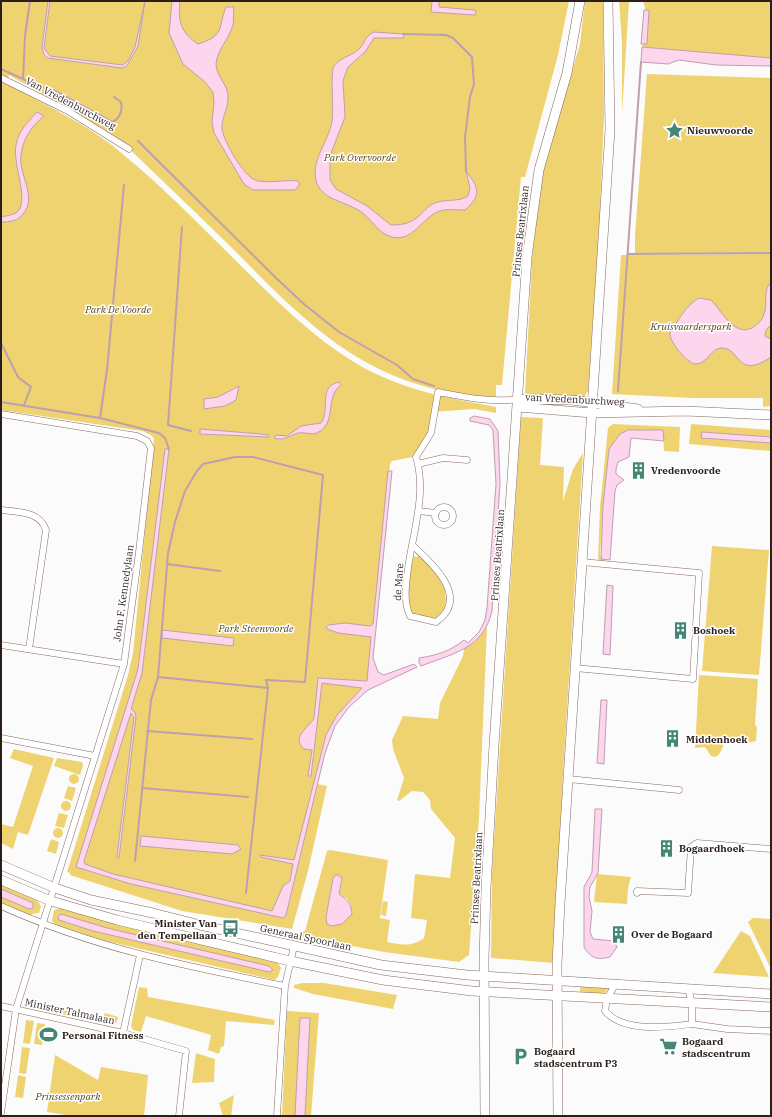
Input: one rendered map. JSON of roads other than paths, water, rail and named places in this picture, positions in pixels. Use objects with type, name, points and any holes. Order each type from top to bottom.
[{"type":"main road","name":"Prinses Beatrixlaan","points":[[485,1116],[484,974],[494,746],[527,257],[535,193],[546,140],[567,73],[580,1]]},
{"type":"main road","points":[[558,1116],[559,923],[610,130],[608,1]]},
{"type":"main road","name":"van Vredenburchweg","points":[[518,403],[564,399],[629,406],[646,411]]},
{"type":"main road","name":"van Vredenburchweg","points":[[518,403],[592,413],[630,413],[646,411],[771,416]]},
{"type":"main road","name":"Generaal Spoorlaan","points":[[1,864],[55,888],[91,900],[382,965],[467,975],[484,974],[558,981],[616,983],[771,994]]},
{"type":"main road","points":[[1,880],[51,901],[117,920],[290,961],[383,980],[453,990],[692,1004],[771,1007]]},
{"type":"street","name":"Van Vredenburchweg","points":[[1,78],[68,111],[129,149]]},
{"type":"street","name":"van Vredenburchweg","points":[[438,392],[484,400],[518,403]]},
{"type":"street","name":"de Mare","points":[[412,545],[432,562],[442,575],[448,592],[449,606],[444,616],[436,622],[410,616],[407,609],[407,578],[412,545],[419,511],[420,486],[416,457],[431,433],[438,392]]},
{"type":"street","name":"John F. Kennedylaan","points":[[1,414],[137,436],[147,441],[151,448],[124,664],[44,925],[16,1009],[1,1113]]},
{"type":"street","points":[[418,464],[443,458],[466,460]]},
{"type":"street","points":[[1,510],[32,514],[44,524],[46,530],[29,649]]},
{"type":"street","points":[[419,511],[436,513]]},
{"type":"street","points":[[575,668],[693,679],[699,573],[582,562]]},
{"type":"street","points":[[1,645],[124,664]]},
{"type":"street","points":[[1,738],[95,756]]},
{"type":"street","points":[[568,779],[679,790]]},
{"type":"street","points":[[636,893],[637,891],[688,893],[691,847],[697,843],[771,848]]},
{"type":"street","points":[[1,906],[44,925],[86,940],[140,955],[284,986]]},
{"type":"street","points":[[277,1116],[284,986],[294,946]]},
{"type":"street","points":[[123,1033],[140,955]]},
{"type":"street","points":[[616,983],[607,999],[606,1011],[612,1018],[632,1024],[659,1027],[692,1024],[727,1030],[771,1031]]},
{"type":"street","points":[[688,988],[692,1004],[692,1024]]},
{"type":"street","name":"Minister Talmalaan","points":[[1,1006],[123,1033],[186,1051],[179,1116]]},
{"type":"waterway","points":[[30,1],[25,36],[23,79],[30,83],[55,91],[112,122],[117,119],[122,108],[121,102],[114,97]]},
{"type":"waterway","points":[[403,34],[446,35],[453,38],[472,57],[474,84],[470,97],[465,137],[466,171]]},
{"type":"waterway","points":[[618,391],[641,62]]},
{"type":"waterway","points":[[1,69],[23,79]]},
{"type":"waterway","points":[[138,141],[305,305],[339,332],[397,365],[413,379],[434,386]]},
{"type":"waterway","points":[[100,418],[107,370],[124,185]]},
{"type":"waterway","points":[[182,227],[168,425],[191,431]]},
{"type":"waterway","points":[[628,254],[771,253]]},
{"type":"waterway","points":[[2,345],[18,377],[31,387],[24,405]]},
{"type":"waterway","points":[[1,402],[100,418],[159,433],[165,438],[169,449]]},
{"type":"waterway","points":[[135,861],[151,700],[158,677],[168,553],[175,522],[185,491],[203,464],[235,457],[253,457],[323,475],[305,682],[266,680],[268,688]]},
{"type":"waterway","points":[[167,564],[220,571]]},
{"type":"waterway","points":[[158,677],[268,688],[246,893]]},
{"type":"waterway","points":[[147,731],[252,739]]},
{"type":"waterway","points":[[142,788],[248,797]]},
{"type":"place","name":"Nieuwvoorde","points":[[674,130]]},
{"type":"place","name":"Vredenvoorde","points":[[638,470]]},
{"type":"place","name":"Boshoek","points":[[680,630]]},
{"type":"place","name":"Middenhoek","points":[[673,739]]},
{"type":"place","name":"Bogaardhoek","points":[[666,848]]},
{"type":"place","name":"Minister Van den Tempellaan","points":[[230,929]]},
{"type":"place","name":"Over de Bogaard","points":[[618,934]]},
{"type":"place","name":"Personal Fitness","points":[[49,1035]]},
{"type":"place","name":"Bogaard stadscentrum","points":[[669,1047]]},
{"type":"place","name":"Bogaard stadscentrum P3","points":[[521,1057]]},
{"type":"park label","name":"Park Overvoorde","points":[[360,157]]},
{"type":"park label","name":"Park De Voorde","points":[[118,309]]},
{"type":"park label","name":"Kruisvaarderspark","points":[[691,326]]},
{"type":"park label","name":"Park Steenvoorde","points":[[256,628]]},
{"type":"park label","name":"Prinsessenpark","points":[[68,1096]]}]
